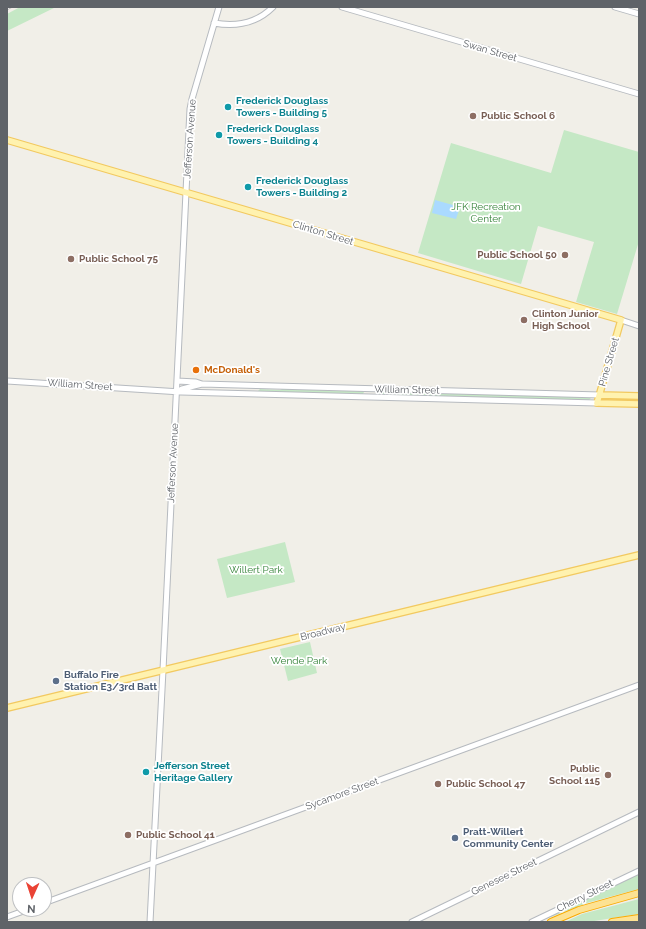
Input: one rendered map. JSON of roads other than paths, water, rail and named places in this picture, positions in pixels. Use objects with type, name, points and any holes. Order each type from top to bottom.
[{"type":"highway","points":[[551,922],[579,910],[639,893]]},
{"type":"highway","points":[[612,922],[637,918]]},
{"type":"main road","name":"Clinton Street","points":[[7,140],[621,320]]},
{"type":"main road","name":"Pine Street","points":[[597,403],[621,320]]},
{"type":"main road","name":"William Street","points":[[600,395],[639,396]]},
{"type":"main road","name":"William Street","points":[[597,403],[639,404]]},
{"type":"main road","name":"Broadway","points":[[7,708],[639,555]]},
{"type":"street","name":"Jefferson Avenue","points":[[150,922],[164,670],[191,101],[219,7]]},
{"type":"street","points":[[214,23],[234,25],[249,22],[261,16],[273,7]]},
{"type":"street","name":"Swan Street","points":[[342,7],[639,94]]},
{"type":"street","points":[[615,7],[639,14]]},
{"type":"street","name":"Clinton Street","points":[[621,320],[639,326]]},
{"type":"street","name":"William Street","points":[[7,380],[177,392],[597,403]]},
{"type":"street","points":[[177,381],[196,382],[202,384]]},
{"type":"street","name":"William Street","points":[[177,392],[182,389],[202,384],[600,395]]},
{"type":"street","name":"Sycamore Street","points":[[52,900],[639,685]]},
{"type":"street","name":"Genesee Street","points":[[412,922],[639,812]]},
{"type":"street","name":"Cherry Street","points":[[532,922],[639,870]]},
{"type":"water","points":[[435,200],[460,207],[456,219],[432,213]]},
{"type":"railway","points":[[7,9],[11,7]]},
{"type":"place","name":"Frederick Douglass Towers - Building 5","points":[[228,107]]},
{"type":"place","name":"Public School 6","points":[[473,116]]},
{"type":"place","name":"Frederick Douglass Towers - Building 4","points":[[219,135]]},
{"type":"place","name":"Frederick Douglass Towers - Building 2","points":[[248,187]]},
{"type":"place","name":"Public School 50","points":[[565,255]]},
{"type":"place","name":"Public School 75","points":[[71,259]]},
{"type":"place","name":"Clinton Junior High School","points":[[524,320]]},
{"type":"place","name":"McDonald's","points":[[196,370]]},
{"type":"place","name":"Buffalo Fire Station E3/3rd Batt","points":[[56,681]]},
{"type":"place","name":"Jefferson Street Heritage Gallery","points":[[146,772]]},
{"type":"place","name":"Public School 115","points":[[608,775]]},
{"type":"place","name":"Public School 47","points":[[438,784]]},
{"type":"place","name":"Public School 41","points":[[128,835]]},
{"type":"place","name":"Pratt-Willert Community Center","points":[[455,838]]},
{"type":"park label","name":"JFK Recreation Center","points":[[486,212]]},
{"type":"park label","name":"Willert Park","points":[[256,570]]},
{"type":"park label","name":"Wende Park","points":[[299,661]]}]
